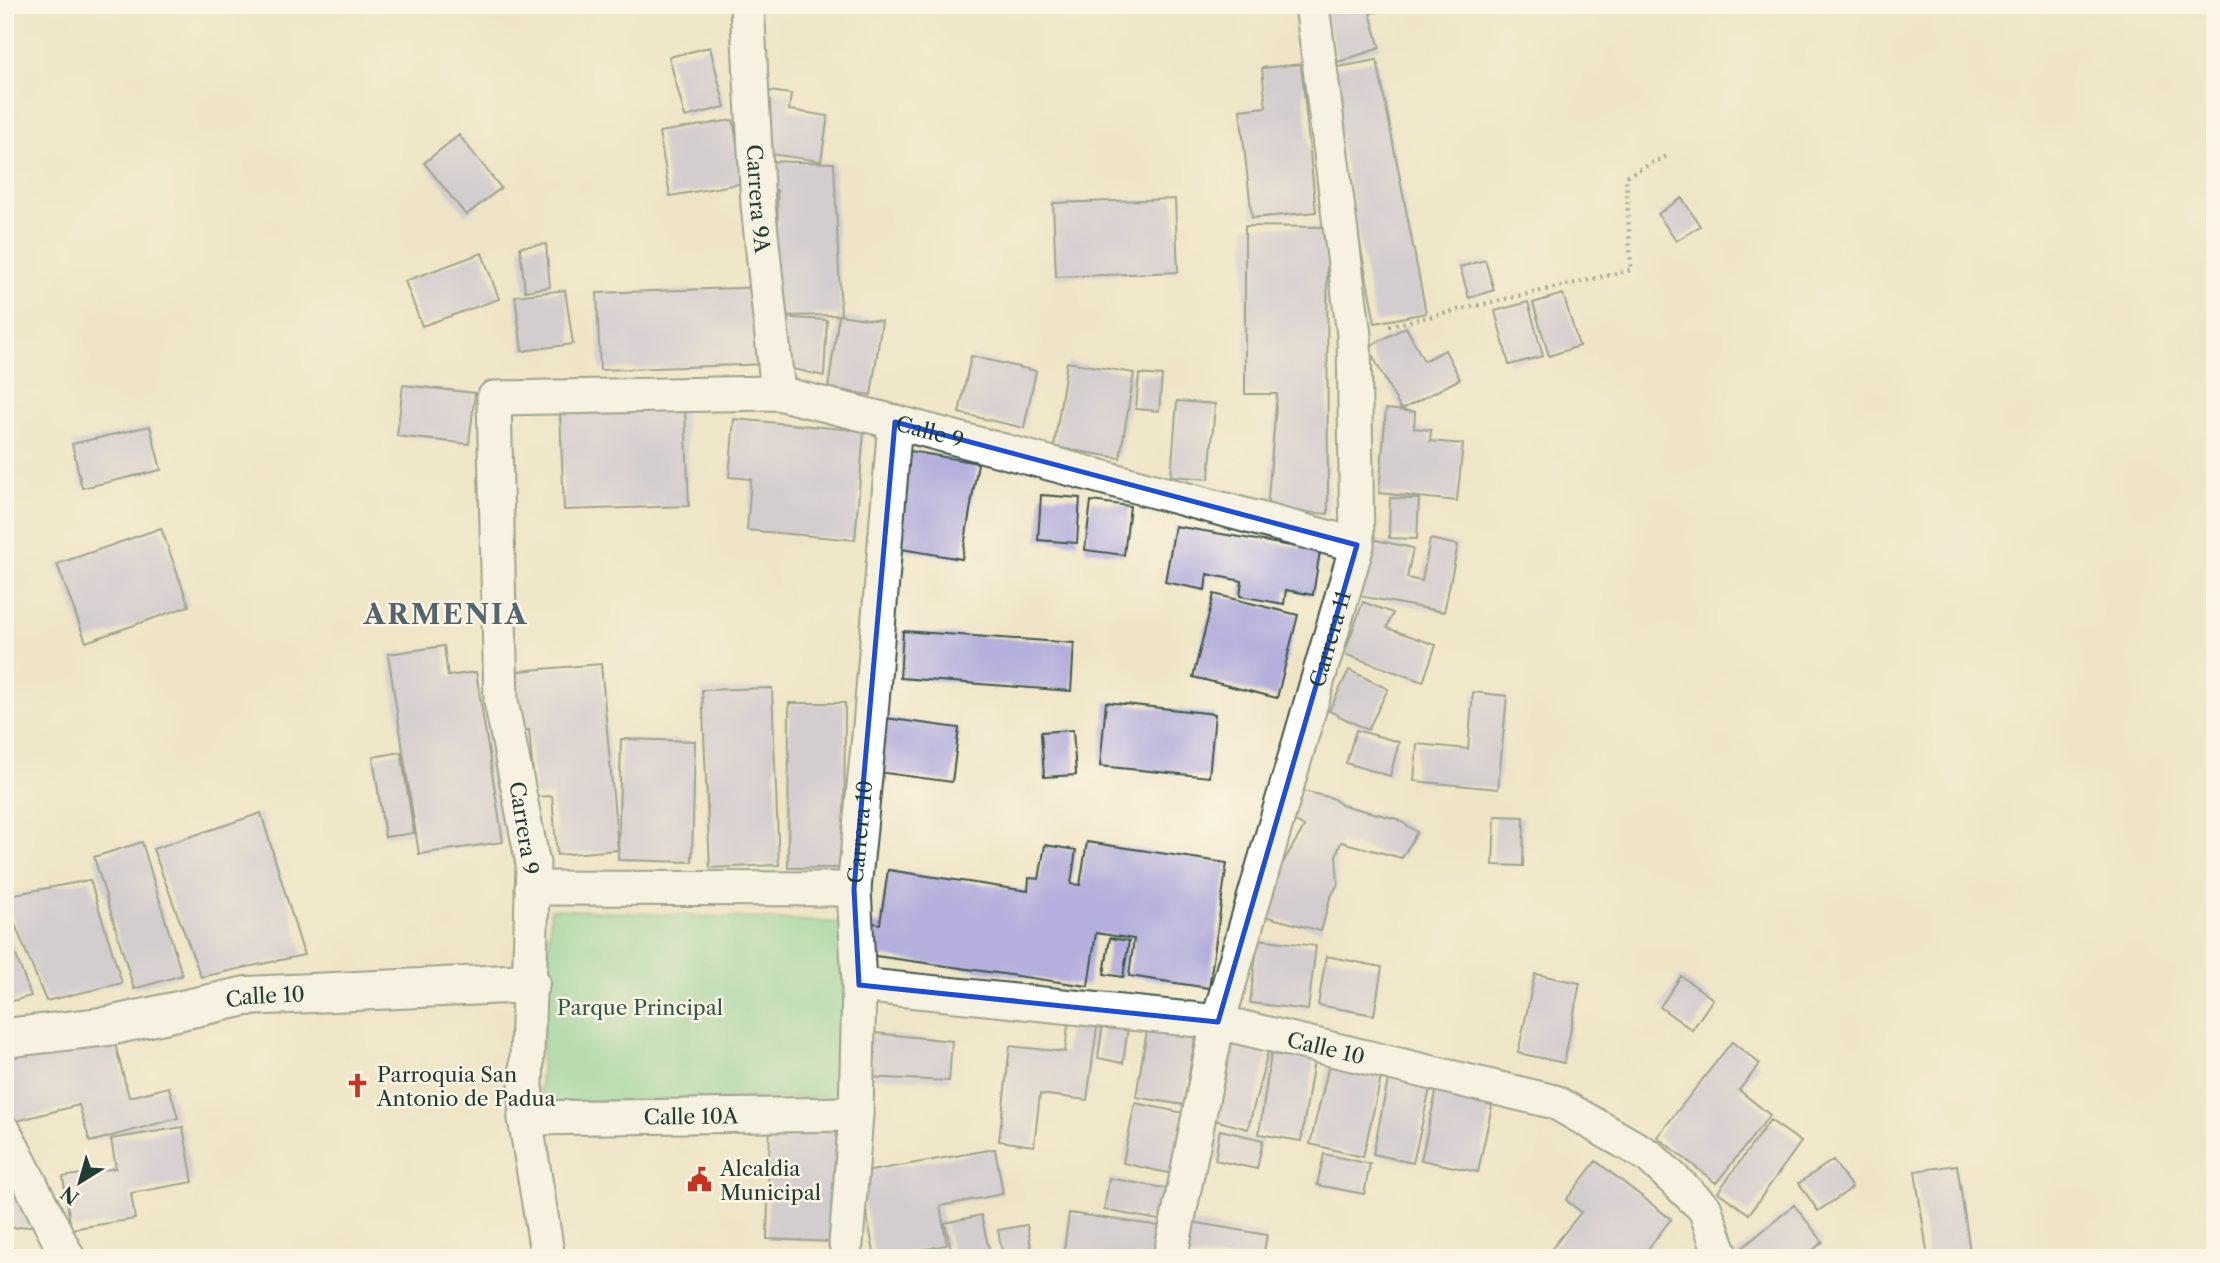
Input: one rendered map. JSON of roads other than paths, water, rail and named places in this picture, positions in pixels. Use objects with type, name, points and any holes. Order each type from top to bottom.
[{"type":"street","name":"Carrera 9A","points":[[747,5],[758,205],[778,393]]},
{"type":"street","name":"Carrera 11","points":[[1170,1258],[1217,1022],[1357,545],[1354,335],[1312,5]]},
{"type":"street","name":"Calle 9","points":[[494,398],[778,393],[1357,545]]},
{"type":"street","name":"Carrera 9","points":[[494,398],[501,701],[533,864],[525,1118],[548,1258]]},
{"type":"street","name":"Carrera 10","points":[[846,1244],[856,1114],[859,985],[854,889],[895,422]]},
{"type":"street","points":[[532,888],[854,889]]},
{"type":"street","name":"Calle 10","points":[[5,1038],[109,1026],[246,996],[530,983]]},
{"type":"street","name":"Calle 10","points":[[859,985],[1217,1022],[1555,1102],[1649,1156],[1687,1191],[1705,1209],[1722,1258]]},
{"type":"street","name":"Calle 10A","points":[[525,1118],[856,1114]]},
{"type":"street","points":[[5,1133],[68,1258]]},
{"type":"place","name":"Parroquia San Antonio de Padua","points":[[357,1086]]},
{"type":"place","name":"Alcaldia Municipal","points":[[700,1180]]},
{"type":"district","name":"ARMENIA","points":[[446,614]]},
{"type":"park label","name":"Parque Principal","points":[[640,1007]]}]
